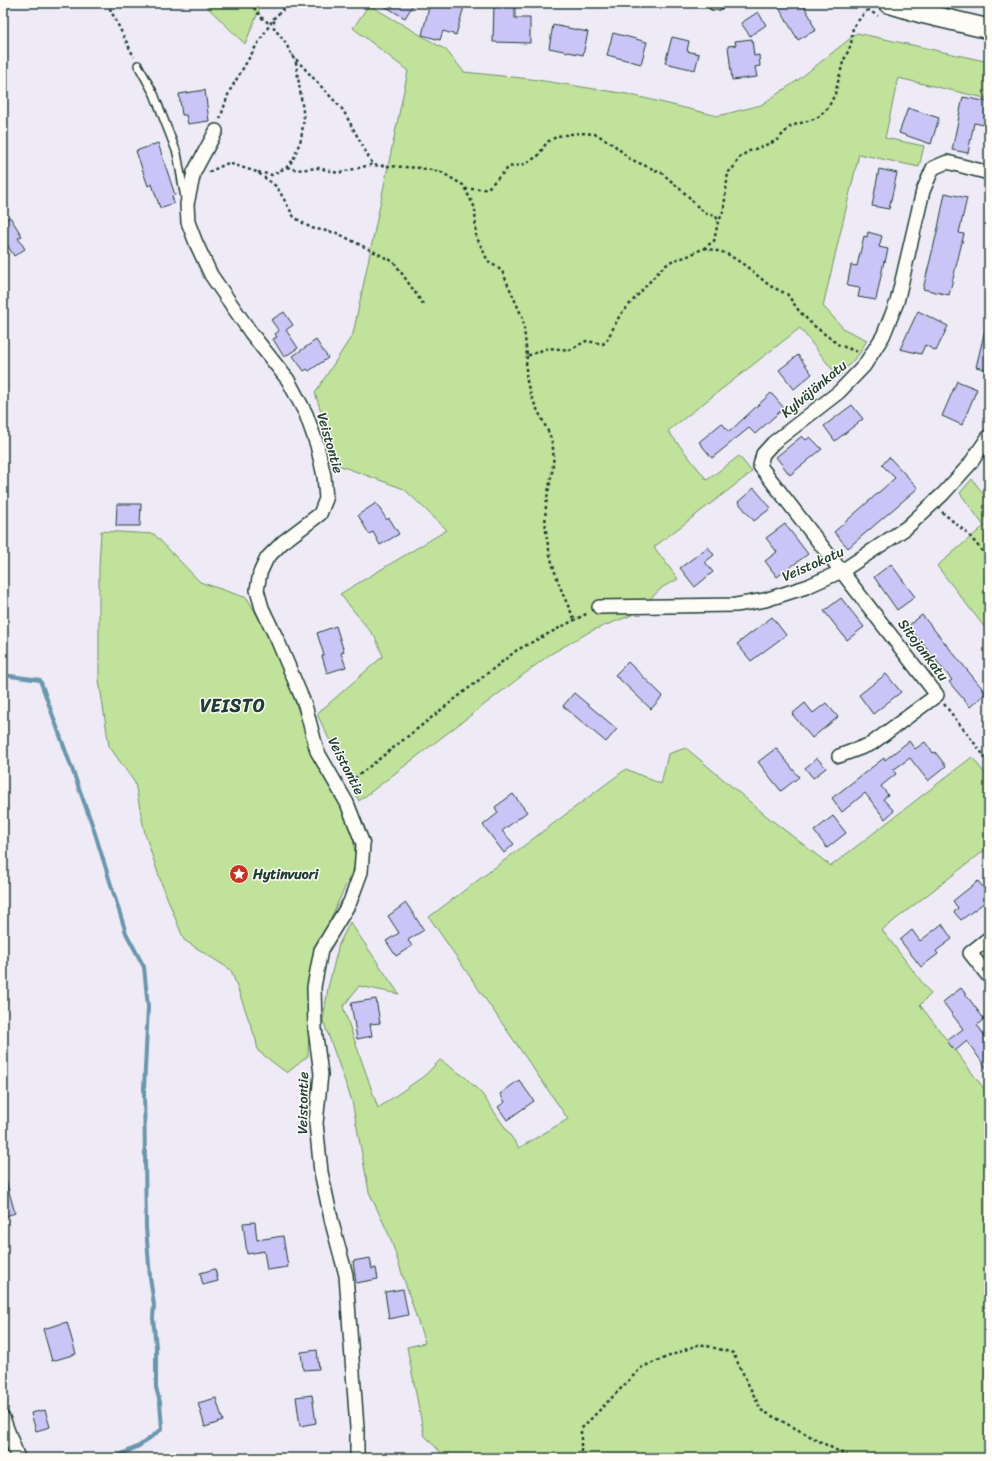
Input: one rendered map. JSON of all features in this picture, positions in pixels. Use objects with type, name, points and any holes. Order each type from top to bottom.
[{"type":"street","points":[[888,3],[921,13],[989,29]]},
{"type":"street","name":"Veistontie","points":[[216,131],[194,172],[187,204],[188,222],[196,244],[211,275],[251,333],[288,380],[306,414],[317,445],[324,476],[326,499],[320,514],[282,542],[267,558],[260,573],[257,590],[262,608],[305,705],[317,751],[347,803],[363,844],[361,872],[350,902],[321,950],[314,988],[315,1029],[321,1074],[316,1123],[322,1172],[332,1223],[346,1275],[357,1428],[357,1458]]},
{"type":"street","name":"Kylväjänkatu","points":[[842,571],[760,466],[763,454],[773,443],[839,392],[864,366],[883,336],[897,302],[923,191],[933,168],[947,162],[989,173]]},
{"type":"street","name":"Veistokatu","points":[[599,608],[641,606],[705,607],[736,605],[765,600],[806,587],[842,571],[906,528],[943,494],[970,464],[989,436]]},
{"type":"street","name":"Sitojankatu","points":[[838,756],[871,744],[937,695],[842,571]]},
{"type":"street","points":[[989,938],[970,953],[989,977]]},
{"type":"street","points":[[3,1418],[18,1458]]},
{"type":"lane","points":[[138,65],[154,94],[177,153],[187,204]]},
{"type":"path","points":[[107,3],[138,65]]},
{"type":"path","points":[[250,3],[262,18],[270,24]]},
{"type":"path","points":[[216,131],[229,92],[274,18],[290,3]]},
{"type":"path","points":[[527,356],[548,348],[570,350],[586,341],[603,344],[607,340],[620,315],[661,269],[673,260],[686,257],[714,241],[718,222],[722,216],[724,208],[728,172],[732,170],[738,158],[747,152],[776,141],[791,126],[817,118],[828,108],[835,94],[843,62],[851,45],[852,27],[867,10]]},
{"type":"path","points":[[207,173],[228,163],[257,172],[272,174],[287,167],[292,160],[301,139],[304,118],[296,63],[285,42],[274,28],[274,18]]},
{"type":"path","points":[[291,53],[343,110],[373,165]]},
{"type":"path","points":[[465,189],[487,189],[509,167],[525,164],[538,156],[547,142],[558,136],[579,133],[596,134],[614,145],[630,159],[662,173],[699,208],[708,214],[716,216],[718,222]]},
{"type":"path","points":[[287,167],[296,170],[319,168],[338,173],[373,165],[421,168],[441,172],[463,185],[475,208],[476,236],[488,261],[502,271],[523,319],[527,356],[525,371],[528,390],[552,440],[554,461],[546,504],[544,525],[558,585],[576,620]]},
{"type":"path","points":[[257,172],[277,187],[294,217],[311,228],[337,233],[394,262],[423,304]]},
{"type":"path","points":[[704,248],[726,253],[746,266],[770,286],[787,294],[799,311],[813,325],[839,345],[855,350],[869,358]]},
{"type":"path","points":[[933,503],[968,534],[989,559]]},
{"type":"path","points":[[340,790],[517,650],[599,608]]},
{"type":"path","points":[[937,695],[989,762]]},
{"type":"path","points":[[581,1458],[581,1429],[642,1367],[700,1344],[733,1353],[761,1410],[851,1458]]},
{"type":"green space","points":[[203,3],[262,3],[245,44]]},
{"type":"green space","points":[[369,5],[446,50],[464,72],[531,79],[627,94],[718,116],[761,105],[798,80],[857,33],[989,62],[989,99],[898,78],[885,138],[924,146],[919,167],[859,154],[823,306],[844,329],[867,340],[859,354],[838,377],[800,328],[668,431],[707,480],[739,456],[752,472],[654,547],[678,579],[663,587],[632,615],[591,631],[549,655],[359,801],[317,714],[383,656],[375,637],[340,594],[447,530],[404,489],[338,465],[315,393],[353,334],[408,71],[353,28]]},
{"type":"green space","points":[[972,479],[989,501],[989,633],[937,566],[984,526],[960,493]]},
{"type":"green space","points":[[101,531],[154,534],[200,582],[247,598],[276,647],[311,747],[352,826],[356,863],[325,931],[310,981],[308,1056],[287,1073],[258,1051],[256,1040],[231,970],[184,940],[161,882],[145,834],[135,783],[109,746],[99,680],[99,566]]},
{"type":"green space","points":[[686,748],[769,818],[831,866],[972,757],[989,779],[989,847],[882,930],[931,994],[920,1005],[989,1095],[989,1458],[446,1458],[424,1435],[407,1347],[425,1343],[390,1237],[369,1192],[352,1101],[323,1020],[328,988],[339,944],[350,922],[399,994],[359,986],[343,1007],[378,1108],[424,1076],[440,1060],[465,1077],[482,1094],[519,1148],[568,1119],[429,917],[626,769],[661,784],[668,754]]},
{"type":"building","points":[[379,3],[414,3],[405,18]]},
{"type":"building","points":[[430,3],[465,3],[456,35],[443,31],[440,40],[422,35]]},
{"type":"building","points":[[494,3],[515,3],[515,18],[530,18],[530,43],[493,42]]},
{"type":"building","points":[[776,3],[802,3],[816,30],[798,40]]},
{"type":"building","points":[[758,12],[766,25],[750,36],[741,23]]},
{"type":"building","points":[[553,25],[588,32],[583,55],[549,48]]},
{"type":"building","points":[[613,33],[647,42],[641,64],[607,55]]},
{"type":"building","points":[[672,37],[689,41],[687,51],[699,54],[695,70],[665,63]]},
{"type":"building","points":[[752,39],[754,56],[759,55],[760,66],[755,67],[757,77],[732,80],[728,46],[736,45],[735,41]]},
{"type":"building","points":[[205,90],[209,121],[188,124],[186,115],[182,115],[179,94]]},
{"type":"building","points":[[963,97],[989,102],[989,126],[974,123],[968,153],[952,150]]},
{"type":"building","points":[[908,108],[939,118],[931,144],[899,133]]},
{"type":"building","points":[[158,143],[175,195],[172,196],[174,203],[160,208],[152,184],[148,186],[136,151]]},
{"type":"building","points":[[879,169],[897,173],[889,209],[872,206]]},
{"type":"building","points":[[945,193],[967,198],[959,233],[964,234],[949,295],[923,289]]},
{"type":"building","points":[[10,217],[22,236],[18,238],[25,249],[14,256],[3,238],[3,221]]},
{"type":"building","points":[[868,232],[882,236],[879,247],[888,249],[876,300],[858,297],[860,288],[847,286],[851,265],[857,266],[864,236],[867,237]]},
{"type":"building","points":[[918,311],[948,326],[936,351],[925,345],[921,354],[900,349]]},
{"type":"building","points":[[284,312],[293,325],[286,330],[298,348],[284,357],[273,339],[277,337],[275,334],[279,331],[271,320]]},
{"type":"building","points":[[985,330],[989,331],[989,370],[976,367]]},
{"type":"building","points":[[316,340],[328,358],[309,371],[307,369],[304,371],[293,356]]},
{"type":"building","points":[[798,355],[812,374],[794,389],[779,370]]},
{"type":"building","points":[[957,381],[977,389],[962,425],[942,416]]},
{"type":"building","points":[[771,393],[784,408],[755,434],[749,428],[712,458],[699,442],[722,423],[729,432]]},
{"type":"building","points":[[852,405],[863,419],[835,441],[824,426]]},
{"type":"building","points":[[802,436],[806,440],[810,437],[822,449],[790,475],[776,457]]},
{"type":"building","points":[[889,457],[918,488],[848,548],[834,532],[895,478],[882,465]]},
{"type":"building","points":[[754,488],[771,508],[754,521],[738,502]]},
{"type":"building","points":[[376,503],[387,520],[389,518],[399,534],[380,545],[373,532],[369,534],[358,515]]},
{"type":"building","points":[[117,504],[141,504],[140,526],[116,526]]},
{"type":"building","points":[[785,524],[808,554],[777,577],[765,561],[777,552],[766,538]]},
{"type":"building","points":[[708,547],[714,555],[705,562],[713,572],[695,587],[680,568]]},
{"type":"building","points":[[891,564],[915,597],[897,610],[874,577]]},
{"type":"building","points":[[841,598],[864,627],[847,640],[824,611]]},
{"type":"building","points":[[922,615],[986,693],[970,707],[949,682],[952,680],[908,626]]},
{"type":"building","points":[[772,617],[786,635],[751,661],[737,644]]},
{"type":"building","points":[[336,626],[344,652],[341,653],[346,667],[327,673],[322,656],[324,655],[317,633]]},
{"type":"building","points":[[628,662],[663,696],[651,709],[615,675]]},
{"type":"building","points":[[886,674],[901,692],[873,714],[859,695]]},
{"type":"building","points":[[574,693],[617,729],[606,742],[563,706]]},
{"type":"building","points":[[805,703],[813,713],[826,703],[838,717],[812,738],[792,714]]},
{"type":"building","points":[[909,741],[915,749],[925,742],[933,753],[935,752],[946,766],[928,781],[910,758],[893,770],[896,774],[881,786],[888,795],[883,799],[894,811],[885,819],[865,793],[842,812],[832,798],[884,758],[885,760]]},
{"type":"building","points":[[776,748],[799,777],[781,791],[758,762]]},
{"type":"building","points":[[817,758],[826,768],[813,778],[805,768]]},
{"type":"building","points":[[513,794],[527,812],[502,831],[514,844],[504,853],[483,825],[498,813],[495,807]]},
{"type":"building","points":[[833,816],[846,833],[827,848],[814,831]]},
{"type":"building","points":[[978,881],[989,895],[989,899],[961,920],[954,912],[958,908],[953,901]]},
{"type":"building","points":[[406,903],[424,930],[408,940],[412,946],[396,956],[386,941],[399,933],[388,916]]},
{"type":"building","points":[[942,924],[952,939],[936,951],[938,954],[921,967],[900,940],[912,930],[920,941]]},
{"type":"building","points":[[961,988],[984,1019],[977,1025],[989,1042],[989,1072],[967,1041],[955,1051],[947,1041],[963,1029],[943,1002]]},
{"type":"building","points":[[376,999],[380,1023],[370,1024],[372,1036],[357,1039],[351,1003]]},
{"type":"building","points":[[519,1080],[534,1101],[507,1120],[498,1107],[505,1102],[500,1094]]},
{"type":"building","points":[[6,1181],[15,1213],[3,1217],[3,1182]]},
{"type":"building","points":[[255,1222],[257,1240],[283,1236],[288,1267],[267,1270],[264,1251],[247,1254],[243,1223]]},
{"type":"building","points":[[370,1258],[372,1269],[376,1268],[378,1279],[356,1283],[353,1261]]},
{"type":"building","points":[[215,1269],[218,1281],[203,1285],[200,1273]]},
{"type":"building","points":[[403,1289],[408,1315],[389,1319],[385,1292]]},
{"type":"building","points":[[67,1322],[76,1354],[52,1361],[43,1329]]},
{"type":"building","points":[[317,1350],[319,1369],[303,1370],[301,1352]]},
{"type":"building","points":[[312,1395],[316,1423],[300,1426],[296,1397]]},
{"type":"building","points":[[216,1398],[223,1421],[205,1427],[198,1403]]},
{"type":"building","points":[[45,1410],[50,1427],[36,1431],[31,1413]]},
{"type":"waterway","points":[[3,675],[40,680],[93,827],[126,933],[144,967],[148,1007],[144,1089],[146,1228],[154,1305],[153,1318],[156,1347],[156,1388],[160,1402],[162,1429],[139,1446],[113,1458]]},
{"type":"place","name":"Hytinvuori","points":[[239,874]]},
{"type":"district","name":"VEISTO","points":[[233,706]]}]
